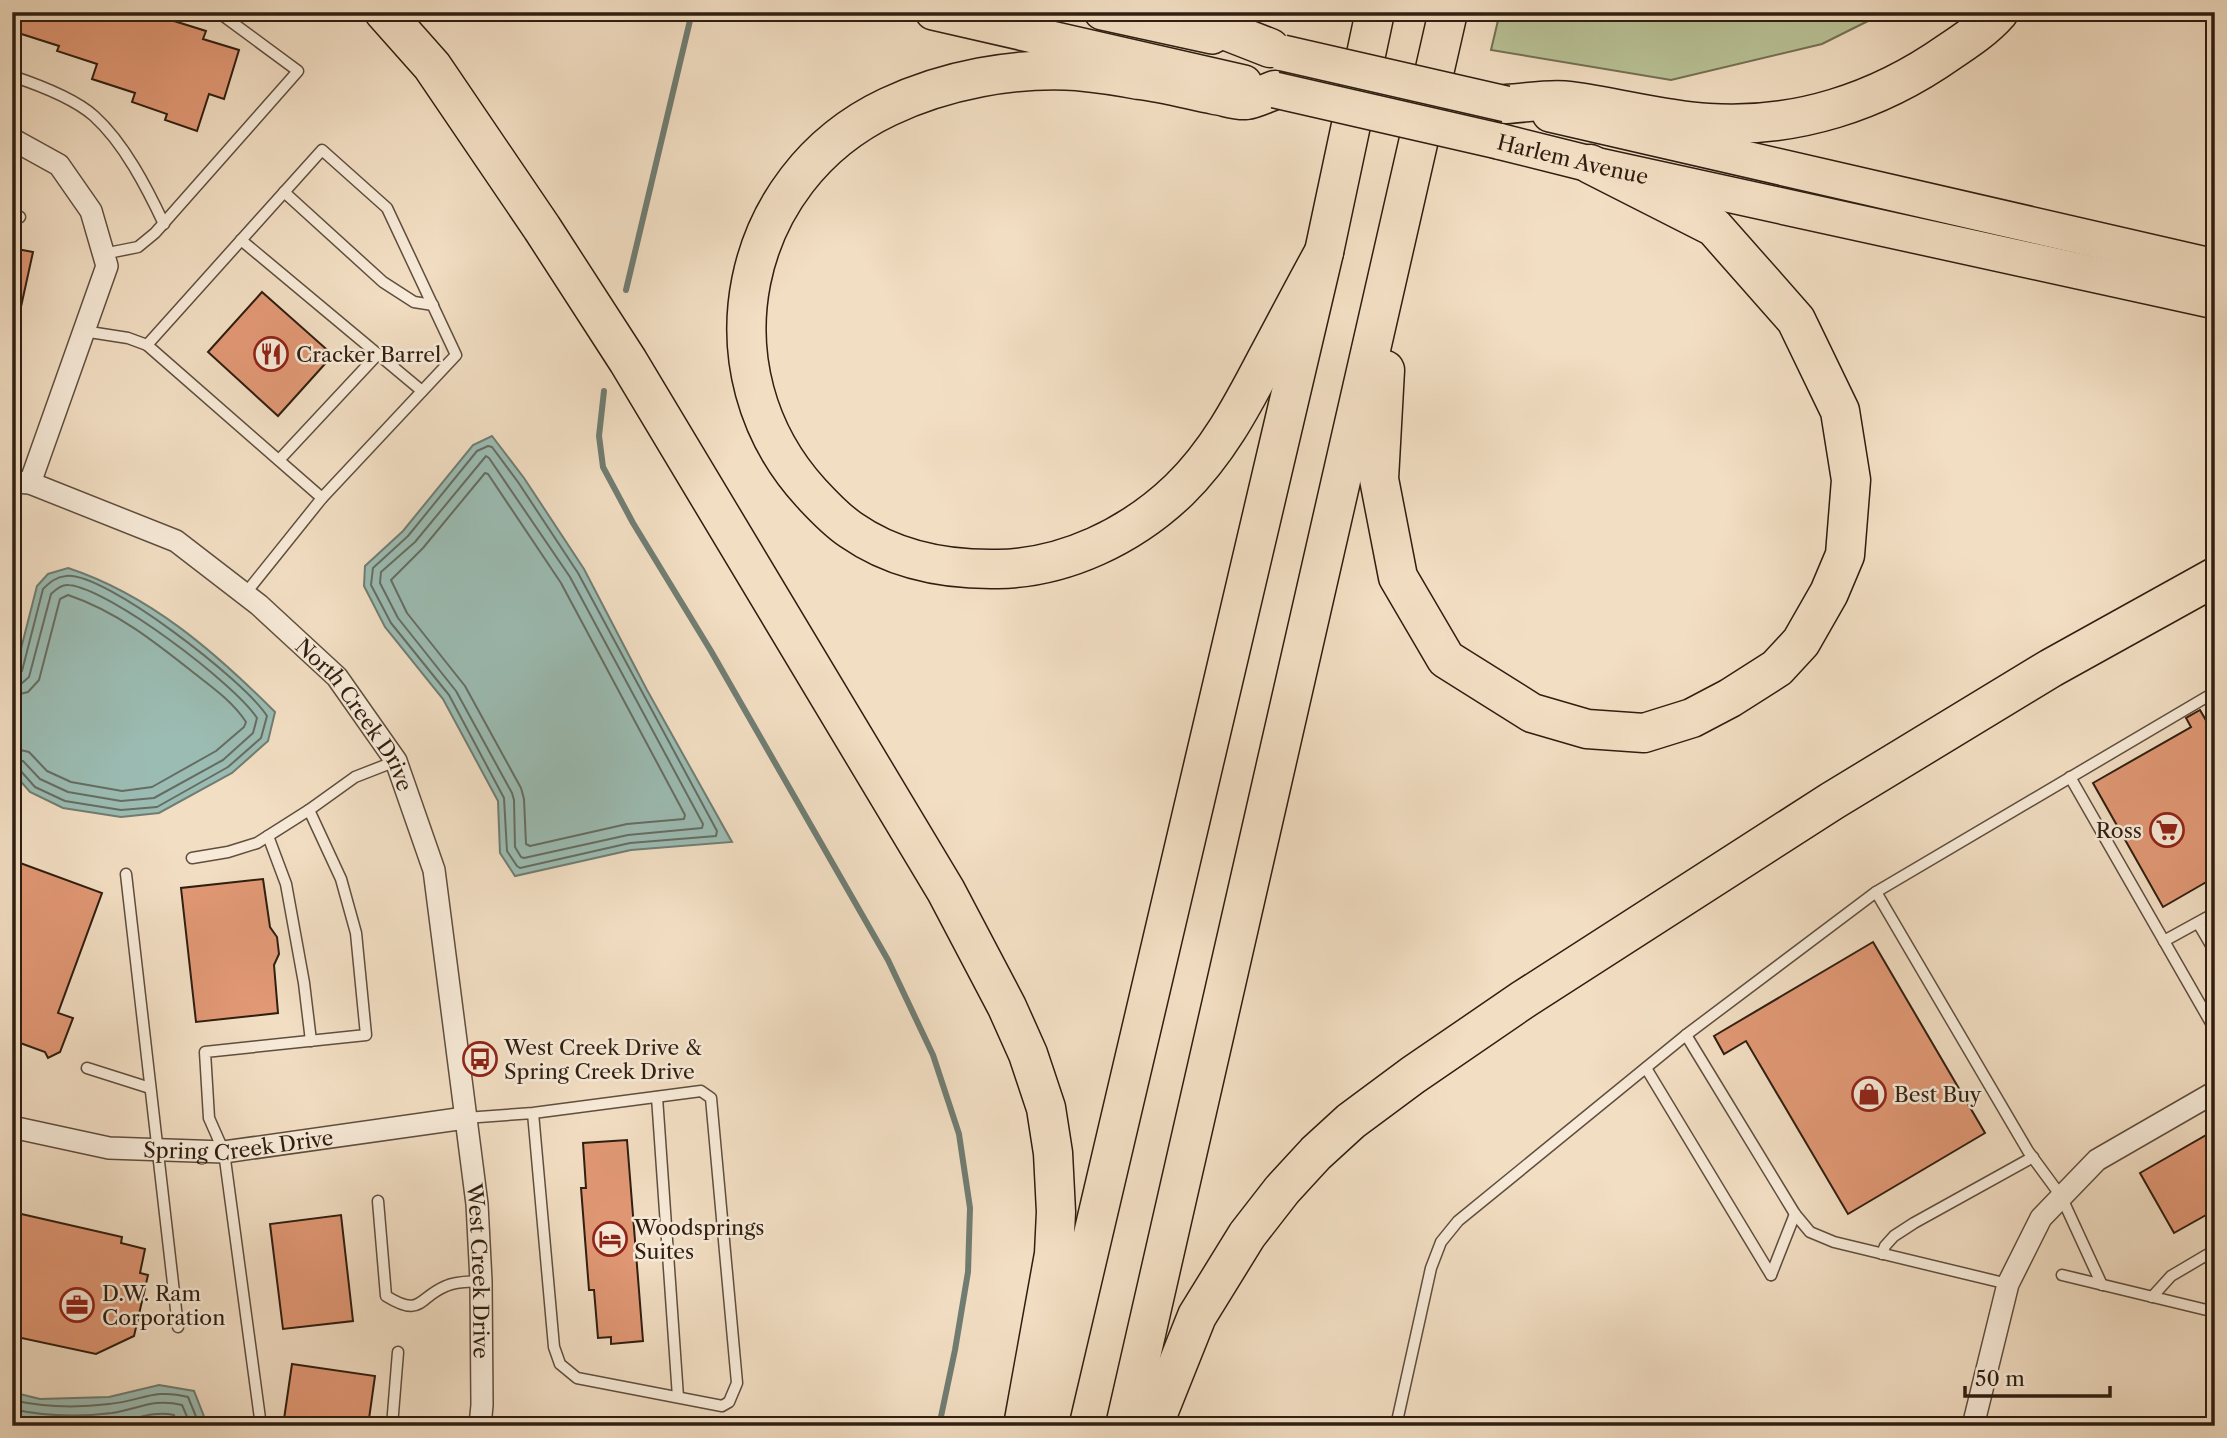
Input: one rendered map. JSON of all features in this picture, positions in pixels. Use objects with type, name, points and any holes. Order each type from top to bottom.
[{"type":"highway","points":[[384,12],[432,66],[628,361],[946,891],[1007,1007],[1028,1054],[1046,1108],[1053,1153],[1056,1212],[1054,1254],[1023,1426]]},
{"type":"highway","points":[[1178,12],[1277,51]]},
{"type":"highway","points":[[1125,1426],[1448,12]]},
{"type":"highway","points":[[1506,104],[1567,100],[1707,123],[1807,116],[1858,102],[1900,84],[1971,38],[1999,12]]},
{"type":"highway","points":[[1048,1426],[1324,252],[1371,17]]},
{"type":"highway","points":[[1275,90],[1245,101],[1142,80],[1076,71],[1036,72],[987,76],[916,95],[868,118],[825,149],[805,170],[783,198],[763,236],[752,272],[746,320],[751,375],[759,406],[781,455],[800,481],[828,512],[864,538],[909,559],[941,567],[970,570],[1008,569],[1059,561],[1110,540],[1153,512],[1179,491],[1198,470],[1232,424],[1324,252]]},
{"type":"highway","points":[[1392,260],[1379,479],[1398,577],[1446,659],[1532,713],[1587,729],[1644,733],[1692,718],[1777,668],[1801,642],[1829,593],[1845,555],[1851,480],[1840,411],[1796,320],[1714,227],[1590,164]]},
{"type":"highway","points":[[1153,1426],[1198,1316],[1247,1235],[1282,1190],[1316,1153],[1351,1121],[1524,999],[1764,844],[2051,668],[2215,577]]},
{"type":"main road","name":"Harlem Avenue","points":[[933,12],[1590,164],[2215,302]]},
{"type":"main road","name":"Harlem Avenue","points":[[1102,12],[2215,267]]},
{"type":"street","points":[[12,139],[59,164],[91,211],[107,266],[21,482]]},
{"type":"street","name":"North Creek Drive","points":[[21,482],[176,541],[245,594],[337,677],[396,761],[434,870],[465,1118]]},
{"type":"street","points":[[1973,1426],[2007,1284],[2041,1218],[2097,1160],[2215,1092]]},
{"type":"street","name":"Spring Creek Drive","points":[[12,1126],[109,1148],[224,1152],[465,1118]]},
{"type":"street","name":"West Creek Drive","points":[[465,1118],[477,1204],[481,1281],[480,1426]]},
{"type":"lane","points":[[103,254],[138,247],[155,233],[298,71],[218,12]]},
{"type":"lane","points":[[12,76],[36,84],[94,115],[139,173],[164,224]]},
{"type":"lane","points":[[147,345],[322,150],[387,208],[456,355],[322,498],[245,594]]},
{"type":"lane","points":[[284,192],[383,282],[414,302],[433,305]]},
{"type":"lane","points":[[242,240],[422,391]]},
{"type":"lane","points":[[83,331],[128,338],[147,345],[322,498]]},
{"type":"lane","points":[[279,460],[378,354]]},
{"type":"lane","points":[[1396,1426],[1431,1268],[1440,1242],[1458,1221],[1686,1035],[1876,892],[2215,692]]},
{"type":"lane","points":[[192,858],[228,852],[257,843],[355,777],[396,761]]},
{"type":"lane","points":[[2070,777],[2214,1027]]},
{"type":"lane","points":[[261,1426],[224,1152],[209,1118],[205,1052],[366,1035],[356,933],[341,879],[309,810]]},
{"type":"lane","points":[[268,836],[286,884],[304,983],[311,1041]]},
{"type":"lane","points":[[126,874],[177,1326]]},
{"type":"lane","points":[[1876,892],[2033,1157],[2061,1196],[2102,1285]]},
{"type":"lane","points":[[2164,941],[2215,913]]},
{"type":"lane","points":[[2197,923],[2215,952]]},
{"type":"lane","points":[[1686,1035],[1795,1214],[1810,1232],[1835,1242],[2007,1284]]},
{"type":"lane","points":[[87,1068],[150,1088]]},
{"type":"lane","points":[[1646,1068],[1772,1275],[1795,1214]]},
{"type":"lane","points":[[465,1118],[533,1113],[701,1091],[711,1098],[737,1383],[729,1402],[722,1406],[577,1378],[560,1364],[554,1347],[533,1113]]},
{"type":"lane","points":[[657,1097],[678,1397]]},
{"type":"lane","points":[[1882,1254],[1894,1236],[1913,1223],[2033,1157]]},
{"type":"lane","points":[[377,1201],[386,1296],[410,1307],[421,1304],[449,1284],[481,1281]]},
{"type":"lane","points":[[2152,1297],[2171,1276],[2215,1250]]},
{"type":"lane","points":[[2062,1275],[2215,1312]]},
{"type":"lane","points":[[392,1426],[398,1352]]},
{"type":"green space","points":[[1500,12],[1886,12],[1822,44],[1671,80],[1491,50]]},
{"type":"water","points":[[492,436],[524,478],[584,569],[647,690],[732,842],[631,850],[515,876],[500,853],[498,801],[443,699],[385,627],[364,586],[365,566],[403,531],[473,445]]},
{"type":"water","points":[[68,568],[126,593],[205,647],[275,712],[268,741],[232,773],[159,813],[121,817],[63,808],[30,792],[15,775],[12,764],[12,684],[37,586],[48,574]]},
{"type":"water","points":[[159,1385],[194,1391],[205,1419],[203,1426],[12,1426],[12,1392],[40,1399],[109,1397]]},
{"type":"building","points":[[12,12],[159,12],[158,16],[206,31],[203,39],[239,50],[224,99],[209,94],[197,131],[165,120],[167,114],[132,102],[135,93],[92,79],[97,64],[57,51],[59,46],[12,31]]},
{"type":"building","points":[[12,248],[33,252],[19,316],[12,315]]},
{"type":"building","name":"Cracker Barrel","points":[[262,292],[333,355],[278,416],[208,352]]},
{"type":"building","name":"Ross","points":[[2200,710],[2215,736],[2215,877],[2163,907],[2093,783],[2191,727],[2186,718]]},
{"type":"building","points":[[12,860],[102,893],[58,1013],[73,1018],[60,1052],[48,1058],[45,1052],[12,1040]]},
{"type":"building","points":[[263,879],[270,927],[277,937],[279,954],[274,965],[278,1013],[196,1022],[181,888]]},
{"type":"building","name":"Best Buy","points":[[1873,942],[1985,1133],[1848,1214],[1746,1041],[1724,1054],[1714,1036]]},
{"type":"building","points":[[2215,1130],[2215,1210],[2174,1233],[2140,1173]]},
{"type":"building","name":"Woodsprings Suites","points":[[627,1140],[643,1341],[611,1344],[611,1337],[598,1338],[594,1290],[589,1290],[581,1188],[586,1188],[583,1143]]},
{"type":"building","name":"D.W. Ram Corporation","points":[[17,1213],[122,1237],[121,1243],[145,1249],[140,1273],[148,1275],[134,1336],[96,1354],[12,1336],[12,1219],[15,1220]]},
{"type":"building","points":[[341,1215],[353,1321],[283,1329],[270,1224]]},
{"type":"building","points":[[292,1364],[375,1376],[368,1426],[283,1426]]},
{"type":"waterway","points":[[626,290],[692,12]]},
{"type":"waterway","points":[[604,391],[599,436],[603,467],[888,960],[933,1055],[959,1134],[970,1208],[968,1272],[939,1426]]},
{"type":"place","name":"Cracker Barrel","points":[[271,354]]},
{"type":"place","name":"Ross","points":[[2167,830]]},
{"type":"place","name":"West Creek Drive & Spring Creek Drive","points":[[480,1059]]},
{"type":"place","name":"Best Buy","points":[[1869,1094]]},
{"type":"place","name":"Woodsprings Suites","points":[[610,1239]]},
{"type":"place","name":"D.W. Ram Corporation","points":[[77,1305]]}]
